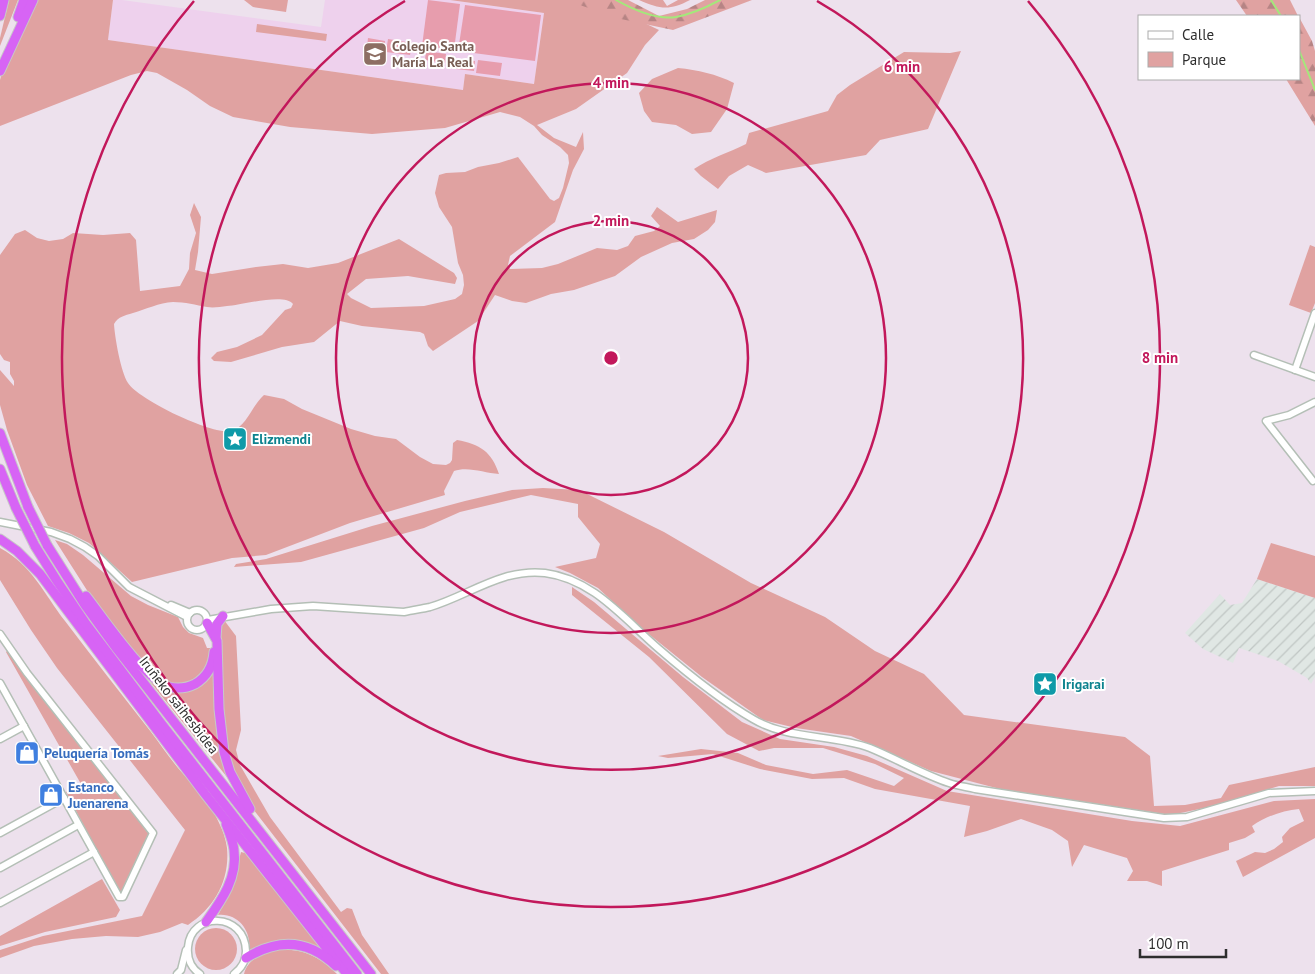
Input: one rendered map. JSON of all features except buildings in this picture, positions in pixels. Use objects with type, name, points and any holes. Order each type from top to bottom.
[{"type":"highway","points":[[0,16],[4,0]]},
{"type":"highway","points":[[0,58],[24,0]]},
{"type":"highway","points":[[0,71],[32,0]]},
{"type":"highway","name":"Iruñeko saihesbidea","points":[[0,433],[28,507],[47,545],[85,605],[371,974]]},
{"type":"highway","name":"Iruñeko saihesbidea","points":[[0,469],[16,508],[42,557],[86,624],[357,974]]},
{"type":"highway","points":[[0,539],[29,562],[224,818],[347,974]]},
{"type":"highway","points":[[42,557],[54,594]]},
{"type":"highway","points":[[56,558],[139,662],[157,680],[168,686],[176,688],[189,687],[203,679],[211,667],[214,645],[206,621]]},
{"type":"highway","points":[[224,616],[217,624],[216,639],[221,731],[224,752],[230,772],[248,806],[284,854],[298,880]]},
{"type":"highway","points":[[206,621],[216,639]]},
{"type":"highway","points":[[206,922],[224,895],[232,875],[234,851],[224,818]]},
{"type":"highway","points":[[246,958],[259,949],[270,946],[300,945],[317,952],[329,960],[343,974]]},
{"type":"street","points":[[1296,370],[1315,313]]},
{"type":"street","points":[[1254,355],[1315,377]]},
{"type":"street","points":[[1314,481],[1266,422],[1289,416],[1315,402]]},
{"type":"street","points":[[0,522],[51,532],[70,539],[98,556],[129,587],[189,615],[199,610],[206,621]]},
{"type":"street","points":[[189,615],[188,625],[196,630],[206,621],[224,616],[313,606],[404,612],[431,607],[499,578],[521,573],[544,573],[570,579],[592,590],[710,690],[755,721],[793,733],[843,741],[869,748],[951,784],[1164,818],[1186,817],[1269,794],[1315,790]]},
{"type":"street","points":[[206,621],[242,613]]},
{"type":"street","points":[[0,634],[27,673],[153,834],[123,897],[118,897],[0,683]]},
{"type":"street","points":[[0,739],[24,726]]},
{"type":"street","points":[[0,833],[64,798]]},
{"type":"street","points":[[0,868],[78,825]]},
{"type":"street","points":[[0,903],[94,852]]},
{"type":"street","points":[[177,974],[181,970],[192,935],[198,927],[206,922],[216,920],[234,926],[246,942],[246,958],[238,973]]},
{"type":"street","points":[[188,944],[191,964],[200,974]]},
{"type":"shaded area","name":"Colegio Santa María La Real","points":[[113,0],[321,27],[325,0],[450,0],[544,13],[534,84],[465,74],[463,90],[108,40]]},
{"type":"shaded area","points":[[428,0],[460,4],[454,50],[422,46]]},
{"type":"shaded area","points":[[465,5],[541,15],[535,61],[458,51]]},
{"type":"shaded area","points":[[368,38],[385,41],[384,50],[367,47]]},
{"type":"shaded area","points":[[388,39],[412,43],[410,55],[386,52]]},
{"type":"shaded area","points":[[426,51],[446,54],[445,63],[425,60]]},
{"type":"shaded area","points":[[458,59],[475,61],[474,71],[456,69]]},
{"type":"shaded area","points":[[478,60],[502,63],[500,76],[476,73]]},
{"type":"shaded area","points":[[1257,579],[1315,598],[1315,677],[1311,684],[1307,678],[1278,661],[1239,648],[1233,663],[1203,649],[1185,633],[1220,594],[1230,605],[1242,603]]},
{"type":"green space","points":[[9,0],[18,0],[0,46],[0,38]]},
{"type":"green space","points":[[36,0],[113,0],[108,40],[463,90],[465,74],[534,84],[544,13],[450,0],[591,0],[605,4],[659,30],[645,45],[627,73],[576,109],[537,125],[554,138],[576,147],[583,132],[584,149],[573,170],[555,222],[510,256],[508,265],[510,269],[542,268],[558,264],[597,248],[617,250],[628,246],[635,236],[654,231],[660,226],[651,216],[657,207],[678,222],[717,210],[715,222],[708,230],[694,239],[672,243],[641,257],[615,276],[574,290],[551,294],[526,303],[512,301],[495,295],[478,321],[433,351],[428,346],[424,334],[420,332],[362,326],[340,321],[314,342],[282,347],[231,362],[214,361],[211,358],[217,352],[237,347],[262,335],[285,310],[291,308],[293,304],[281,299],[214,307],[173,302],[153,306],[120,318],[114,324],[121,363],[128,383],[160,407],[193,422],[222,431],[237,429],[264,395],[284,399],[302,409],[351,429],[375,436],[396,439],[433,464],[446,465],[450,463],[452,460],[453,443],[457,440],[472,444],[489,455],[499,474],[470,469],[454,471],[444,491],[445,495],[350,523],[266,555],[232,558],[132,582],[89,543],[69,533],[48,526],[27,485],[7,430],[0,405],[0,370],[14,386],[14,381],[10,374],[10,362],[4,360],[0,354],[0,255],[15,234],[25,230],[37,238],[49,241],[63,239],[73,233],[103,235],[130,233],[136,240],[140,291],[180,286],[189,269],[190,253],[196,233],[190,215],[194,203],[201,217],[195,270],[212,274],[283,264],[308,268],[338,263],[399,239],[454,273],[457,278],[455,284],[408,276],[366,279],[347,294],[371,308],[424,306],[455,299],[462,294],[464,285],[452,227],[439,207],[435,193],[439,175],[465,172],[518,157],[550,199],[554,201],[559,198],[563,188],[569,163],[568,155],[542,135],[534,126],[520,117],[500,112],[445,128],[372,134],[290,127],[233,117],[210,106],[157,73],[147,71],[131,75],[0,126],[0,80],[3,69]]},
{"type":"green space","points":[[244,0],[288,0],[286,12],[253,7]]},
{"type":"green space","points":[[565,0],[628,0],[659,16],[687,9],[705,0],[752,0],[673,30],[621,19]]},
{"type":"green space","points":[[639,0],[663,0],[667,6],[678,0],[690,0],[676,6],[664,8]]},
{"type":"green space","points":[[1236,0],[1290,0],[1298,15],[1246,15]]},
{"type":"green space","points":[[1300,19],[1312,41],[1315,51],[1315,126],[1287,80],[1300,80]]},
{"type":"green space","points":[[257,24],[327,34],[326,41],[256,32]]},
{"type":"green space","points":[[961,51],[928,129],[880,140],[866,155],[766,173],[748,165],[729,176],[718,189],[694,169],[746,144],[749,133],[828,111],[837,95],[904,52],[950,53]]},
{"type":"green space","points":[[678,68],[707,73],[734,83],[727,109],[711,132],[692,134],[676,125],[652,122],[644,111],[639,93],[652,79]]},
{"type":"green space","points":[[1310,245],[1315,247],[1315,303],[1311,313],[1289,305]]},
{"type":"green space","points":[[543,488],[579,490],[664,532],[751,583],[825,617],[875,651],[924,674],[964,715],[1125,737],[1150,756],[1154,806],[1185,805],[1221,798],[1229,785],[1315,767],[1315,786],[1279,786],[1214,806],[1171,815],[1000,789],[931,771],[851,736],[796,728],[763,720],[702,677],[640,627],[598,588],[555,567],[596,558],[600,544],[578,517],[578,504],[531,495],[460,512],[424,528],[301,562],[234,567],[236,564],[266,559],[372,526],[465,501],[512,490]]},
{"type":"green space","points":[[55,540],[67,544],[83,555],[131,596],[178,617],[183,627],[189,633],[203,638],[207,648],[210,648],[211,658],[201,675],[191,682],[175,685],[164,681],[150,671],[90,595]]},
{"type":"green space","points":[[1271,543],[1315,556],[1315,598],[1257,579]]},
{"type":"green space","points":[[0,548],[21,563],[37,581],[65,621],[181,772],[200,792],[219,823],[227,848],[226,872],[223,882],[213,902],[188,925],[182,923],[160,932],[138,937],[106,936],[72,939],[34,946],[0,958],[0,950],[43,936],[142,916],[185,830],[57,668],[31,630],[0,580]]},
{"type":"green space","points":[[572,587],[594,602],[683,677],[742,722],[780,739],[834,747],[867,756],[947,791],[1132,821],[1180,826],[1274,801],[1315,799],[1315,838],[1243,877],[1236,861],[1255,852],[1265,853],[1274,849],[1283,842],[1282,837],[1290,828],[1304,821],[1299,809],[1280,813],[1263,819],[1252,826],[1255,832],[1245,838],[1229,843],[1229,850],[1162,871],[1162,886],[1147,881],[1127,881],[1133,871],[1127,858],[1084,845],[1072,867],[1068,841],[1052,830],[1021,819],[964,837],[970,806],[875,789],[844,778],[812,779],[760,769],[713,754],[668,758],[658,756],[701,749],[738,753],[766,765],[813,774],[847,770],[894,786],[904,778],[875,764],[823,748],[774,748],[759,751],[727,734],[649,657],[572,595]]},
{"type":"green space","points":[[224,620],[236,636],[241,730],[236,750],[240,765],[270,817],[341,912],[347,908],[352,909],[362,935],[389,974],[381,974],[250,805],[232,768],[226,741],[222,706],[218,630]]},
{"type":"green space","points":[[8,650],[150,835],[124,892],[119,892],[66,792],[81,784],[6,652]]},
{"type":"green space","points":[[215,667],[231,782],[143,673],[166,687],[181,691],[188,690],[196,685]]},
{"type":"green space","points":[[241,852],[245,853],[320,947],[319,949],[312,946],[249,951],[248,937],[242,925],[232,917],[218,915],[231,891]]},
{"type":"green space","points":[[102,879],[120,910],[116,917],[45,932],[0,946],[0,936]]},
{"type":"green space","points":[[216,928],[231,934],[237,949],[231,964],[216,970],[201,964],[195,949],[201,934]]},
{"type":"green space","points":[[280,949],[297,951],[318,958],[337,974],[244,974],[246,968],[253,960]]},
{"type":"waterway","points":[[616,0],[645,13],[669,18],[693,12],[720,0]]},
{"type":"waterway","points":[[1271,0],[1280,15]]},
{"type":"waterway","points":[[1300,52],[1315,90]]},
{"type":"place","name":"Colegio Santa María La Real","points":[[375,54]]},
{"type":"place","name":"Elizmendi","points":[[235,439]]},
{"type":"place","name":"Irigarai","points":[[1045,684]]},
{"type":"place","name":"Peluquería Tomás","points":[[27,753]]},
{"type":"place","name":"Estanco Juenarena","points":[[51,795]]}]
